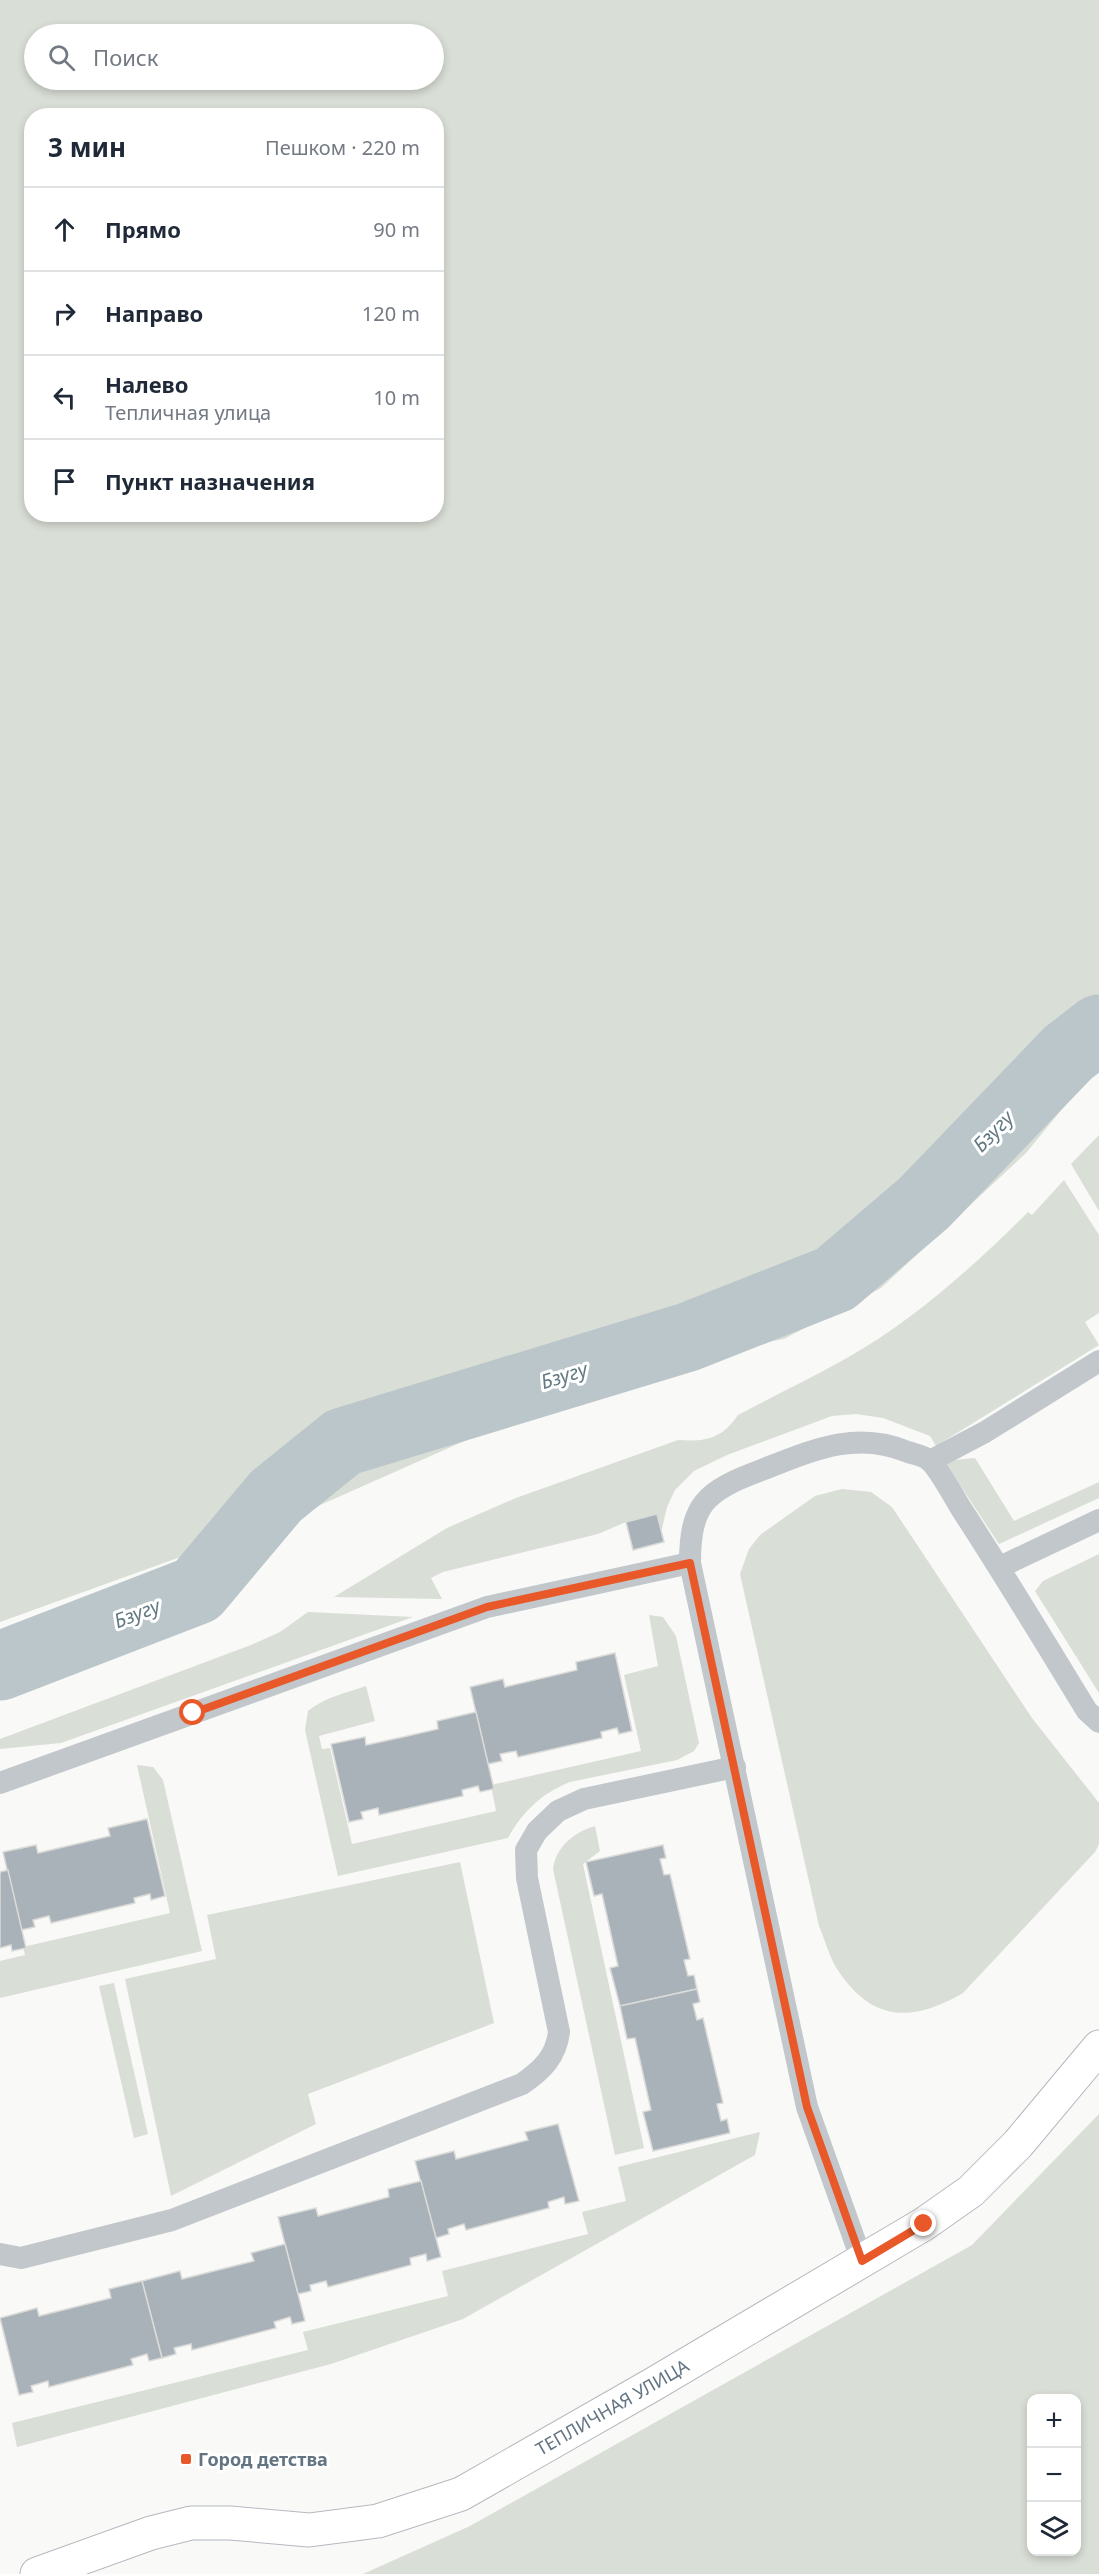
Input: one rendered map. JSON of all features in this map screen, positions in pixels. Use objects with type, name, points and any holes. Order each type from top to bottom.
[{"type":"street","name":"ТЕПЛИЧНАЯ УЛИЦА","points":[[37,2574],[150,2533],[191,2523],[230,2523],[309,2530],[378,2521],[461,2494],[652,2385],[924,2224],[970,2191],[1018,2144],[1099,2047]]},
{"type":"lane","points":[[930,1461],[985,1432],[1099,1361]]},
{"type":"lane","points":[[862,2261],[807,2107],[690,1563],[690,1542],[698,1511],[710,1495],[727,1484],[829,1445],[861,1442],[894,1446],[930,1461],[1000,1568],[1087,1711],[1099,1722]]},
{"type":"lane","points":[[1000,1568],[1099,1520]]},
{"type":"lane","points":[[0,1784],[487,1607],[690,1563]]},
{"type":"lane","points":[[0,2254],[21,2258],[172,2220],[522,2084],[542,2070],[558,2048],[559,2032],[527,1878],[526,1850],[537,1831],[558,1811],[584,1799],[735,1767]]},
{"type":"shaded area","points":[[0,0],[1099,0],[1099,1069],[1085,1081],[1026,1153],[881,1288],[784,1339],[712,1352],[567,1408],[487,1431],[300,1514],[0,1622]]},
{"type":"shaded area","points":[[1099,1135],[1099,1211],[1071,1164]]},
{"type":"shaded area","points":[[1064,1180],[1099,1235],[1099,1313],[1085,1322],[1099,1345],[936,1446],[930,1436],[883,1418],[856,1414],[832,1416],[727,1455],[694,1471],[675,1490],[667,1507],[661,1533],[657,1514],[626,1522],[598,1534],[443,1572],[431,1578],[442,1599],[334,1597],[447,1528],[516,1498],[678,1440],[705,1439],[719,1434],[738,1415],[847,1358],[896,1327],[965,1272],[1028,1212],[1032,1215]]},
{"type":"shaded area","points":[[975,1458],[1014,1521],[1099,1482],[1099,1498],[999,1544],[944,1461]]},
{"type":"shaded area","points":[[842,1489],[871,1492],[892,1507],[1032,1718],[1099,1803],[1099,1844],[1095,1852],[963,1993],[944,2003],[910,2013],[879,2008],[864,1999],[837,1969],[829,1953],[819,1926],[740,1574],[749,1549],[760,1535],[815,1496]]},
{"type":"shaded area","points":[[1099,1554],[1099,1693],[1035,1591],[1043,1581]]},
{"type":"shaded area","points":[[308,1612],[413,1617],[61,1743],[0,1749],[0,1739],[251,1645],[280,1632]]},
{"type":"shaded area","points":[[649,1615],[663,1617],[676,1636],[699,1743],[694,1751],[677,1760],[570,1782],[550,1792],[534,1804],[508,1838],[338,1876],[305,1730],[308,1711],[329,1699],[366,1686],[375,1721],[319,1736],[322,1749],[330,1748],[352,1844],[496,1811],[491,1785],[641,1751],[624,1675],[658,1666]]},
{"type":"shaded area","points":[[137,1765],[153,1767],[163,1780],[202,1951],[0,1998],[0,1961],[25,1955],[23,1947],[170,1913]]},
{"type":"shaded area","points":[[595,1826],[600,1851],[583,1864],[644,2148],[615,2155],[553,1869],[562,1847],[573,1836]]},
{"type":"shaded area","points":[[460,1862],[494,2023],[308,2094],[316,2124],[171,2196],[125,1979],[216,1959],[207,1915]]},
{"type":"shaded area","points":[[114,1983],[148,2134],[134,2138],[99,1986]]},
{"type":"shaded area","points":[[1099,2114],[1099,2574],[363,2574],[470,2526],[972,2245]]},
{"type":"shaded area","points":[[760,2132],[755,2155],[463,2319],[331,2364],[17,2447],[12,2423],[308,2350],[303,2332],[448,2296],[442,2271],[588,2234],[582,2212],[626,2201],[618,2167]]},
{"type":"building","points":[[657,1514],[664,1542],[633,1550],[626,1522]]},
{"type":"building","points":[[615,1653],[632,1731],[619,1734],[617,1728],[601,1732],[602,1738],[518,1757],[516,1751],[500,1754],[502,1761],[488,1764],[470,1687],[503,1679],[505,1687],[577,1670],[576,1662]]},
{"type":"building","points":[[476,1712],[494,1789],[480,1792],[478,1786],[462,1790],[463,1796],[379,1815],[378,1808],[361,1812],[363,1819],[349,1822],[331,1744],[365,1737],[366,1745],[403,1737],[438,1729],[437,1721]]},
{"type":"building","points":[[147,1819],[165,1896],[151,1900],[150,1894],[134,1898],[135,1903],[51,1923],[49,1916],[33,1920],[35,1927],[21,1930],[3,1852],[36,1845],[38,1853],[110,1836],[108,1828]]},
{"type":"building","points":[[663,1845],[666,1858],[660,1859],[664,1875],[670,1874],[690,1959],[684,1960],[688,1976],[694,1975],[697,1989],[620,2006],[610,1968],[618,1966],[602,1894],[594,1896],[586,1862]]},
{"type":"building","points":[[8,1870],[26,1948],[12,1951],[11,1945],[0,1948],[0,1872]]},
{"type":"building","points":[[697,1989],[700,2002],[693,2004],[697,2020],[703,2018],[723,2103],[717,2104],[721,2121],[727,2119],[730,2133],[653,2151],[643,2112],[651,2110],[635,2038],[627,2039],[620,2006]]},
{"type":"building","points":[[558,2124],[579,2201],[565,2204],[564,2197],[548,2202],[549,2208],[466,2230],[464,2224],[448,2229],[449,2234],[436,2238],[415,2161],[454,2151],[456,2159],[528,2140],[525,2132]]},
{"type":"building","points":[[421,2181],[441,2257],[427,2261],[426,2254],[410,2258],[411,2265],[328,2287],[326,2281],[310,2285],[311,2291],[298,2294],[278,2217],[316,2208],[318,2216],[389,2197],[388,2189]]},
{"type":"building","points":[[285,2244],[305,2321],[292,2324],[290,2317],[274,2322],[276,2328],[192,2350],[191,2344],[174,2348],[176,2354],[162,2358],[142,2281],[180,2271],[182,2279],[254,2261],[251,2253]]},
{"type":"building","points":[[142,2281],[162,2358],[149,2361],[147,2354],[131,2359],[133,2365],[49,2387],[48,2381],[31,2386],[33,2392],[19,2395],[0,2318],[37,2308],[39,2316],[111,2298],[109,2289]]},
{"type":"waterway","name":"Бзугу","points":[[0,1666],[197,1590],[276,1496],[343,1442],[688,1337],[835,1279],[924,1203],[1068,1053],[1099,1029]]},
{"type":"place","name":"Город детства","points":[[186,2459]]},
{"type":"route","points":[[193,1713],[487,1607],[690,1563],[807,2107],[862,2261],[924,2224]]}]
